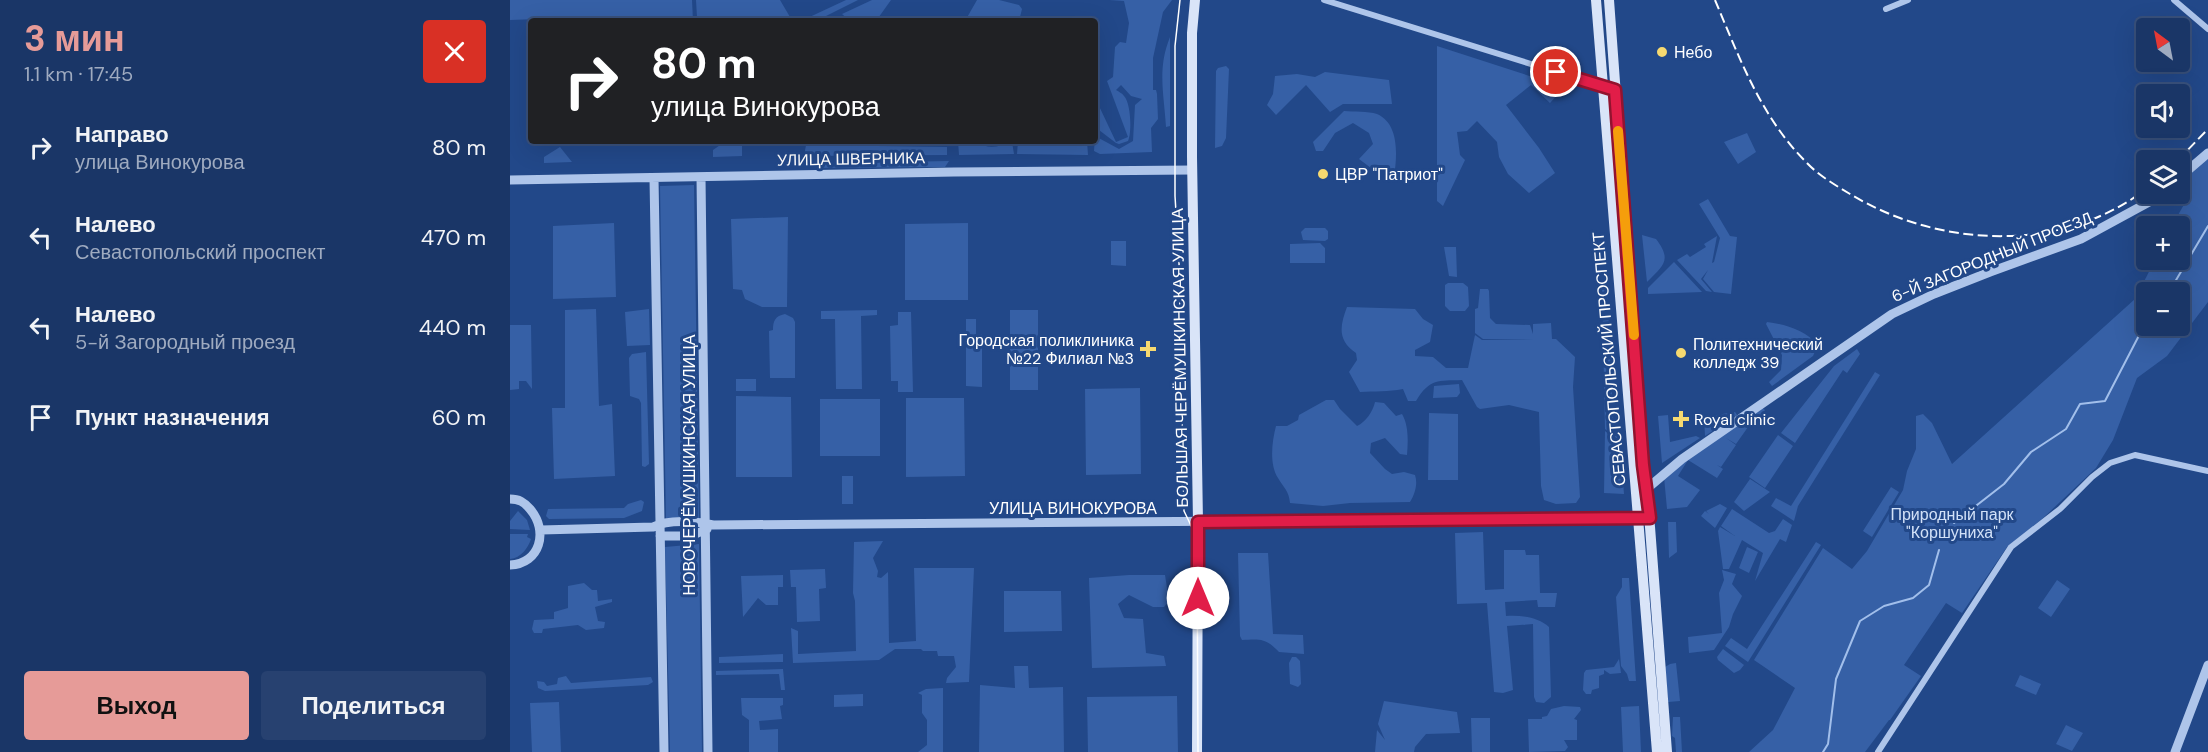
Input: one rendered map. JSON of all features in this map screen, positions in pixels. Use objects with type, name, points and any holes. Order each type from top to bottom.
[{"type":"main road","name":"БОЛЬШАЯ ЧЕРЁМУШКИНСКАЯ УЛИЦА","points":[[1195,0],[1192,33],[1192,170],[1198,522],[1197,752]]},
{"type":"main road","name":"СЕВАСТОПОЛЬСКИЙ ПРОСПЕКТ","points":[[1596,0],[1657,752]]},
{"type":"main road","name":"СЕВАСТОПОЛЬСКИЙ ПРОСПЕКТ","points":[[1609,0],[1668,752]]},
{"type":"street","points":[[1324,0],[1615,90]]},
{"type":"street","points":[[1886,9],[1908,0]]},
{"type":"street","points":[[2174,0],[2208,29]]},
{"type":"street","points":[[2190,168],[2208,153]]},
{"type":"street","name":"УЛИЦА ШВЕРНИКА","points":[[510,180],[1192,170]]},
{"type":"street","name":"НОВОЧЕРЁМУШКИНСКАЯ УЛИЦА","points":[[701,177],[708,752]]},
{"type":"street","name":"НОВОЧЕРЁМУШКИНСКАЯ УЛИЦА","points":[[654,178],[656,526],[660,536],[664,752]]},
{"type":"street","name":"6-Й ЗАГОРОДНЫЙ ПРОЕЗД","points":[[1636,500],[1682,459],[1892,314],[1934,294],[2081,239],[2145,204]]},
{"type":"street","points":[[1878,752],[2011,547],[2060,508],[2092,477],[2110,463],[2135,455],[2208,471]]},
{"type":"street","points":[[510,499],[518,499],[525,504],[536,516],[541,530],[539,544],[529,558],[510,565]]},
{"type":"street","name":"УЛИЦА ВИНОКУРОВА","points":[[541,530],[656,526],[1650,518]]},
{"type":"street","name":"УЛИЦА ВИНОКУРОВА","points":[[660,536],[691,536],[707,526]]},
{"type":"street","points":[[2175,752],[2208,665]]},
{"type":"green space","points":[[510,0],[692,0],[693,18],[528,18],[510,20]]},
{"type":"green space","points":[[696,0],[780,0],[790,17],[699,18],[697,17]]},
{"type":"green space","points":[[846,0],[858,0],[822,18],[807,18]]},
{"type":"green space","points":[[872,0],[891,0],[878,18],[847,18],[842,14]]},
{"type":"green space","points":[[977,0],[999,0],[1019,5],[1022,9],[1020,18],[967,18]]},
{"type":"green space","points":[[1109,0],[1172,0],[1163,12],[1153,58],[1153,90],[1156,90],[1157,94],[1158,119],[1151,128],[1152,152],[1100,154],[1094,151],[1094,144],[1098,144],[1098,138],[1119,149],[1133,141],[1135,105],[1142,99],[1131,96],[1121,85],[1116,90],[1123,95],[1128,105],[1130,125],[1128,141],[1116,143],[1098,129],[1099,106],[1116,142],[1128,137],[1107,81],[1113,77],[1115,47],[1120,42],[1126,43],[1129,23],[1124,1]]},
{"type":"green space","points":[[1170,37],[1170,126],[1166,127],[1162,71]]},
{"type":"green space","points":[[1437,46],[1542,80],[1559,93],[1550,103],[1531,85],[1506,105],[1555,173],[1529,193],[1508,174],[1499,157],[1497,142],[1477,121],[1467,131],[1457,132],[1460,155],[1465,160],[1443,206],[1437,201]]},
{"type":"green space","points":[[1226,66],[1229,69],[1226,138],[1222,146],[1215,148],[1216,71]]},
{"type":"green space","points":[[1325,72],[1389,80],[1392,104],[1343,104],[1330,112],[1306,85],[1276,115],[1267,105],[1273,94],[1275,76],[1297,74],[1315,77]]},
{"type":"green space","points":[[1344,111],[1377,114],[1390,125],[1396,151],[1394,177],[1379,174],[1359,159],[1373,144],[1369,133],[1353,123],[1335,133],[1323,151],[1316,151],[1313,142]]},
{"type":"green space","points":[[1747,133],[1756,152],[1738,164],[1724,142]]},
{"type":"green space","points":[[722,144],[742,144],[742,156],[713,157],[713,150]]},
{"type":"green space","points":[[958,144],[981,144],[989,147],[1012,144],[1014,154],[959,155]]},
{"type":"green space","points":[[1018,144],[1087,144],[1088,155],[1017,154]]},
{"type":"green space","points":[[806,145],[947,147],[947,155],[804,156]]},
{"type":"green space","points":[[560,147],[572,162],[544,163],[544,157]]},
{"type":"green space","name":"Природный парк \"Коршуниха\"","points":[[2208,148],[2208,302],[2190,326],[2190,282],[2144,282],[2150,270],[2190,270],[2190,216],[2178,216],[2184,204],[2190,204],[2190,169]]},
{"type":"green space","points":[[949,161],[945,167],[805,168],[805,164]]},
{"type":"green space","points":[[694,185],[699,518],[666,519],[660,186]]},
{"type":"green space","points":[[1708,199],[1730,236],[1737,237],[1731,294],[1714,292],[1703,279],[1708,270],[1701,279],[1712,292],[1706,291],[1677,260],[1687,254],[1690,257],[1706,247],[1704,244],[1717,236],[1712,263],[1714,262],[1720,238],[1699,204]]},
{"type":"green space","points":[[788,217],[787,307],[762,307],[745,299],[742,290],[733,289],[731,219]]},
{"type":"green space","points":[[614,223],[616,297],[553,299],[553,226]]},
{"type":"green space","points":[[968,223],[968,300],[905,300],[905,224]]},
{"type":"green space","points":[[1305,228],[1325,228],[1328,231],[1328,239],[1325,241],[1303,240],[1301,232]]},
{"type":"green space","points":[[1642,235],[1656,239],[1665,257],[1662,266],[1647,282]]},
{"type":"green space","points":[[1111,241],[1126,241],[1126,266],[1111,265]]},
{"type":"green space","points":[[1320,243],[1325,248],[1325,263],[1290,263],[1290,244]]},
{"type":"green space","points":[[1444,247],[1456,247],[1457,277],[1449,276]]},
{"type":"green space","points":[[1674,262],[1702,292],[1648,294],[1648,288]]},
{"type":"green space","points":[[1463,283],[1468,287],[1469,306],[1465,311],[1450,311],[1445,306],[1445,285]]},
{"type":"green space","points":[[1602,285],[1607,285],[1613,418],[1619,440],[1605,429]]},
{"type":"green space","points":[[1480,289],[1489,291],[1490,318],[1496,324],[1530,325],[1533,334],[1533,324],[1551,323],[1552,339],[1556,339],[1575,357],[1573,387],[1580,497],[1576,503],[1556,504],[1544,500],[1541,486],[1539,412],[1509,405],[1480,409],[1462,380],[1435,382],[1426,388],[1416,401],[1408,401],[1403,389],[1360,392],[1349,372],[1357,360],[1356,353],[1343,338],[1342,326],[1347,307],[1415,309],[1423,319],[1433,325],[1430,342],[1415,350],[1415,356],[1433,357],[1446,368],[1468,368],[1475,335],[1482,340],[1534,339],[1483,339],[1475,333],[1475,309],[1478,308]]},
{"type":"green space","name":"Природный парк \"Коршуниха\"","points":[[2136,297],[2136,336],[2182,336],[2167,356],[2137,378],[2113,440],[2096,468],[2042,519],[2007,547],[1962,613],[1946,603],[1904,665],[1921,676],[1865,752],[1749,752],[1773,730],[1795,688],[1754,660],[1823,548],[1852,569],[1867,551],[1903,490],[1907,471],[1916,449],[1916,416],[1923,414],[1932,423],[1952,464]]},
{"type":"green space","points":[[596,309],[599,406],[612,404],[615,476],[554,479],[552,408],[565,408],[565,310]]},
{"type":"green space","points":[[649,309],[650,345],[627,346],[625,312]]},
{"type":"green space","points":[[877,310],[877,315],[861,316],[862,389],[836,389],[835,319],[821,319],[821,311]]},
{"type":"green space","points":[[1010,310],[1038,310],[1038,390],[1010,390]]},
{"type":"green space","points":[[898,312],[911,312],[913,392],[898,392],[898,381],[891,381],[890,326],[898,325]]},
{"type":"green space","points":[[785,314],[793,318],[795,322],[795,378],[770,378],[769,331],[773,330],[777,318]]},
{"type":"green space","points":[[966,319],[976,319],[976,334],[982,334],[982,387],[966,386]]},
{"type":"green space","points":[[1767,322],[1794,329],[1807,335],[1818,345],[1813,356],[1772,386],[1769,382],[1781,370],[1782,355]]},
{"type":"green space","points":[[510,325],[531,325],[532,389],[526,381],[519,381],[519,389],[510,390]]},
{"type":"green space","points":[[1857,349],[1860,354],[1847,373],[1843,370],[1795,443],[1781,433],[1834,366]]},
{"type":"green space","points":[[646,352],[649,464],[645,467],[642,466],[641,403],[639,399],[630,396],[629,358],[632,354]]},
{"type":"green space","points":[[1875,372],[1880,375],[1798,506],[1794,521],[1771,506],[1776,498],[1791,506]]},
{"type":"green space","points":[[736,379],[756,379],[756,391],[736,391]]},
{"type":"green space","points":[[1459,384],[1460,393],[1457,397],[1433,398],[1434,386]]},
{"type":"green space","points":[[1140,388],[1141,474],[1086,475],[1085,389]]},
{"type":"green space","points":[[736,396],[791,397],[792,477],[736,477]]},
{"type":"green space","points":[[906,398],[964,398],[965,476],[906,477]]},
{"type":"green space","points":[[820,399],[880,399],[880,456],[820,456]]},
{"type":"green space","points":[[1326,400],[1334,400],[1357,426],[1369,416],[1375,402],[1384,403],[1396,416],[1402,414],[1407,429],[1407,455],[1400,454],[1385,438],[1371,443],[1370,453],[1392,474],[1404,472],[1415,475],[1416,489],[1410,502],[1323,506],[1290,503],[1287,492],[1273,466],[1276,426],[1287,426],[1298,420],[1299,415]]},
{"type":"green space","points":[[1761,407],[1765,410],[1756,422],[1753,420],[1736,444],[1726,438],[1736,445],[1721,467],[1717,465],[1723,469],[1717,478],[1688,460],[1678,476],[1700,490],[1687,507],[1667,509],[1664,477]]},
{"type":"green space","points":[[1735,412],[1737,415],[1705,436],[1704,417]]},
{"type":"green space","points":[[1429,413],[1458,414],[1458,480],[1428,480]]},
{"type":"green space","points":[[1668,415],[1670,442],[1696,436],[1700,438],[1662,463],[1658,416]]},
{"type":"green space","points":[[1605,431],[1620,443],[1624,494],[1604,493]]},
{"type":"green space","points":[[1778,435],[1793,446],[1765,488],[1749,477]]},
{"type":"green space","points":[[842,476],[853,476],[853,504],[842,504]]},
{"type":"green space","points":[[1750,479],[1770,492],[1744,511],[1734,502]]},
{"type":"green space","points":[[1891,487],[1899,492],[1872,537],[1863,531]]},
{"type":"green space","points":[[641,500],[644,502],[642,511],[624,518],[549,519],[546,516],[548,509],[624,508],[628,504]]},
{"type":"green space","points":[[1720,504],[1727,508],[1715,528],[1701,516],[1705,511],[1709,514],[1706,511]]},
{"type":"green space","points":[[1732,509],[1769,533],[1775,531],[1783,519],[1792,525],[1786,542],[1780,539],[1755,581],[1763,553],[1742,540],[1729,569],[1723,569],[1718,531],[1720,527],[1735,536],[1721,526]]},
{"type":"green space","points":[[518,511],[527,520],[530,530],[510,529],[510,521]]},
{"type":"green space","points":[[1668,522],[1676,522],[1677,552],[1669,558]]},
{"type":"green space","points":[[1483,532],[1485,590],[1504,589],[1504,550],[1525,550],[1526,555],[1539,555],[1540,593],[1557,593],[1555,607],[1538,607],[1537,600],[1505,602],[1506,616],[1529,617],[1549,627],[1551,697],[1544,703],[1536,702],[1534,697],[1533,624],[1507,626],[1513,690],[1503,693],[1494,692],[1487,603],[1457,604],[1455,533]]},
{"type":"green space","points":[[510,534],[528,534],[527,537],[531,539],[524,552],[510,559]]},
{"type":"green space","points":[[883,541],[873,558],[878,571],[877,577],[881,578],[888,572],[889,643],[916,641],[914,568],[974,568],[969,682],[946,683],[947,678],[956,667],[954,656],[938,656],[937,651],[921,649],[895,649],[879,660],[793,663],[791,628],[798,631],[798,654],[856,651],[853,593],[854,542]]},
{"type":"green space","points":[[1816,542],[1821,545],[1748,662],[1725,646],[1731,638],[1747,649]]},
{"type":"green space","points":[[699,544],[702,752],[670,752],[665,547]]},
{"type":"green space","points":[[1747,547],[1758,552],[1749,573],[1739,568]]},
{"type":"green space","points":[[1238,553],[1268,553],[1273,634],[1303,635],[1304,654],[1279,652],[1262,640],[1242,640],[1240,636]]},
{"type":"green space","points":[[825,569],[826,588],[819,589],[820,621],[797,622],[796,587],[791,587],[790,570]]},
{"type":"green space","points":[[1722,570],[1736,574],[1732,584],[1742,596],[1729,627],[1714,650],[1689,653],[1688,637],[1722,633],[1719,593],[1724,580]]},
{"type":"green space","points":[[783,575],[783,587],[778,587],[778,605],[766,605],[758,598],[743,617],[741,576]]},
{"type":"green space","points":[[1165,575],[1169,601],[1164,607],[1153,607],[1129,595],[1118,604],[1124,618],[1143,619],[1146,653],[1164,656],[1166,666],[1092,668],[1089,578]]},
{"type":"green space","points":[[1622,578],[1629,578],[1636,681],[1629,681],[1621,666],[1616,597],[1622,587]]},
{"type":"green space","points":[[2057,580],[2070,589],[2051,617],[2038,608]]},
{"type":"green space","points":[[584,583],[592,590],[597,590],[598,601],[612,599],[612,602],[595,607],[598,621],[605,622],[604,628],[586,630],[578,625],[543,629],[542,633],[534,633],[532,629],[534,620],[554,619],[554,612],[568,608],[568,586]]},
{"type":"green space","points":[[1004,591],[1061,591],[1062,631],[1004,632]]},
{"type":"green space","points":[[1723,649],[1744,665],[1740,670],[1734,673],[1718,660],[1717,657]]},
{"type":"green space","points":[[783,654],[783,662],[719,663],[719,657]]},
{"type":"green space","points":[[1292,657],[1300,661],[1301,684],[1298,687],[1290,684],[1289,663]]},
{"type":"green space","points":[[1619,659],[1621,673],[1610,674],[1604,670],[1604,674],[1599,676],[1599,688],[1592,690],[1591,694],[1586,694],[1583,690],[1586,670],[1614,667]]},
{"type":"green space","points":[[1676,663],[1680,701],[1668,702],[1665,667]]},
{"type":"green space","points":[[1014,666],[1028,666],[1029,688],[1063,687],[1064,752],[979,752],[980,685],[1015,688]]},
{"type":"green space","points":[[783,669],[785,690],[781,690],[779,674],[716,675],[716,671]]},
{"type":"green space","points":[[2020,675],[2041,684],[2036,695],[2015,686]]},
{"type":"green space","points":[[566,676],[571,683],[651,677],[653,682],[648,685],[545,691],[538,688],[537,681],[544,682],[547,686],[557,684],[558,678]]},
{"type":"green space","points":[[943,688],[943,752],[918,752],[927,745],[927,720],[922,713],[922,695],[918,693],[926,689]]},
{"type":"green space","points":[[863,694],[863,706],[834,707],[834,695]]},
{"type":"green space","points":[[1177,696],[1178,752],[1088,752],[1087,697]]},
{"type":"green space","points":[[741,698],[783,698],[783,705],[780,706],[782,719],[759,721],[760,730],[778,729],[778,752],[749,752],[749,720],[742,715]]},
{"type":"green space","points":[[1384,701],[1457,712],[1460,733],[1426,734],[1415,747],[1414,752],[1375,752],[1377,730],[1385,740],[1378,724]]},
{"type":"green space","points":[[559,702],[561,752],[532,752],[530,703]]},
{"type":"green space","points":[[1564,706],[1580,707],[1581,710],[1574,719],[1577,720],[1577,740],[1564,740],[1568,747],[1565,751],[1529,752],[1528,719],[1542,719],[1551,709]]},
{"type":"green space","points":[[1639,706],[1641,752],[1623,752],[1621,707]]},
{"type":"green space","points":[[1673,717],[1680,717],[1682,752],[1676,752],[1675,738],[1672,736]]},
{"type":"green space","points":[[1471,718],[1490,718],[1490,752],[1472,752]]},
{"type":"green space","points":[[2066,725],[2083,733],[2072,751],[2056,744]]},
{"type":"waterway","points":[[2175,282],[2208,226]]},
{"type":"waterway","points":[[1954,523],[2004,484],[2031,452],[2066,429],[2080,404],[2105,401],[2139,336]]},
{"type":"waterway","points":[[1823,752],[1828,744],[1836,679],[1860,621],[1884,606],[1913,598],[1929,585],[1939,550]]},
{"type":"tram line","points":[[1180,0],[1175,46],[1175,196],[1179,262],[1184,511],[1197,538],[1198,752]]},
{"type":"railway","points":[[1715,0],[1753,86],[1776,126],[1790,144],[1811,167],[1827,180],[1885,212],[1922,225],[1961,233],[2000,236],[2039,233],[2077,225],[2113,210],[2136,195]]},
{"type":"railway","points":[[2188,150],[2208,129]]},
{"type":"slow traffic","points":[[1618,131],[1634,335]]},
{"type":"place","name":"Небо","points":[[1662,52]]},
{"type":"place","name":"ЦВР \"Патриот\"","points":[[1323,174]]},
{"type":"place","name":"Городская поликлиника №22 Филиал №3","points":[[1148,349]]},
{"type":"place","name":"Политехнический колледж 39","points":[[1681,353]]},
{"type":"place","name":"Royal clinic","points":[[1681,419]]},
{"type":"route","points":[[1198,598],[1198,522],[1650,518],[1643,465],[1615,90],[1556,72]]}]
